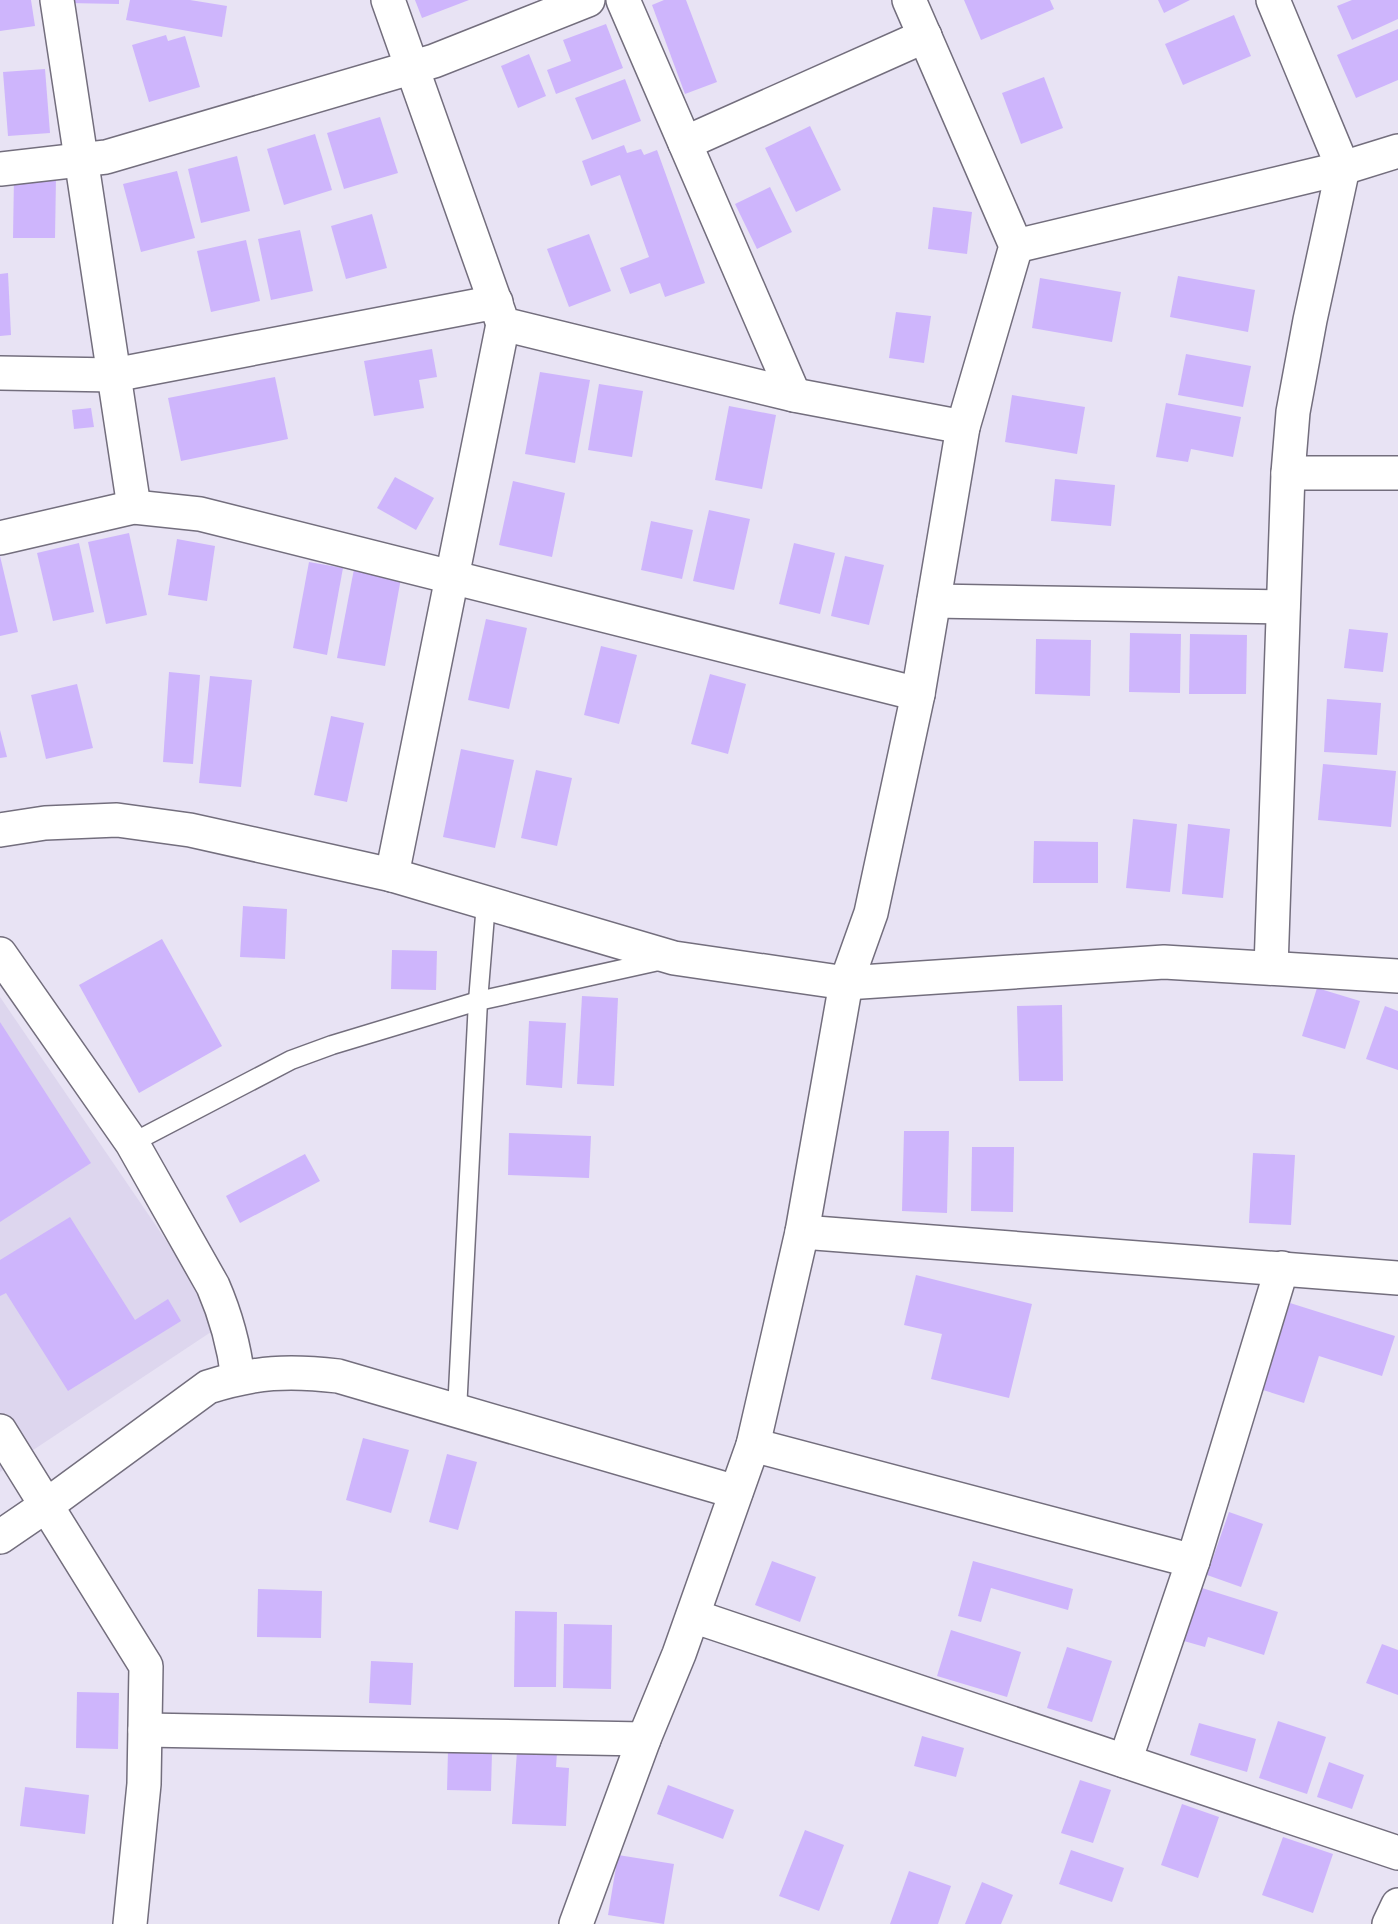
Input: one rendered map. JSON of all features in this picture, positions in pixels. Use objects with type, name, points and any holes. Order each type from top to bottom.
[{"type":"street","points":[[57,0],[134,507]]},
{"type":"street","points":[[388,0],[500,313],[452,577],[392,875]]},
{"type":"street","points":[[0,169],[106,157],[434,61],[588,0]]},
{"type":"street","points":[[623,0],[794,395]]},
{"type":"street","points":[[576,1924],[644,1739],[679,1654],[753,1445],[802,1232],[846,983],[871,913],[918,694],[963,427],[1016,246],[909,0]]},
{"type":"street","points":[[1271,968],[1288,473],[1293,412],[1305,343],[1343,168],[1274,0]]},
{"type":"street","points":[[685,143],[925,36]]},
{"type":"street","points":[[1016,246],[1343,168],[1398,150]]},
{"type":"street","points":[[0,373],[114,375],[500,313],[794,395],[963,427]]},
{"type":"street","points":[[1288,473],[1398,473]]},
{"type":"street","points":[[0,538],[134,507],[200,513],[918,694]]},
{"type":"street","points":[[934,601],[1283,607]]},
{"type":"street","points":[[0,830],[45,823],[117,820],[190,830],[392,875],[674,958],[846,983],[1164,962],[1398,976]]},
{"type":"street","points":[[0,954],[132,1143],[213,1286],[231,1336],[238,1378]]},
{"type":"street","points":[[802,1232],[1398,1278]]},
{"type":"street","points":[[1125,1761],[1193,1561],[1282,1268]]},
{"type":"street","points":[[0,1537],[208,1387],[238,1378],[269,1373],[302,1372],[338,1376],[736,1492]]},
{"type":"street","points":[[0,1431],[146,1666],[144,1784],[130,1924]]},
{"type":"street","points":[[753,1445],[1193,1561]]},
{"type":"street","points":[[693,1616],[1398,1853]]},
{"type":"street","points":[[145,1730],[644,1739]]},
{"type":"street","points":[[1389,1924],[1398,1905]]},
{"type":"lane","points":[[457,1411],[478,1001],[486,903]]},
{"type":"lane","points":[[132,1143],[291,1060],[332,1045],[478,1001],[674,958]]},
{"type":"shaded area","points":[[0,997],[223,1324],[0,1472]]},
{"type":"building","points":[[0,0],[31,0],[35,26],[0,31]]},
{"type":"building","points":[[68,0],[119,0],[119,4],[68,3]]},
{"type":"building","points":[[130,0],[190,0],[227,6],[222,37],[126,20]]},
{"type":"building","points":[[415,0],[469,0],[422,18]]},
{"type":"building","points":[[664,0],[686,0],[717,82],[685,94],[652,5]]},
{"type":"building","points":[[964,0],[1050,0],[1054,9],[981,40]]},
{"type":"building","points":[[1158,0],[1190,0],[1164,13]]},
{"type":"building","points":[[1352,0],[1398,0],[1398,19],[1352,40],[1337,6]]},
{"type":"building","points":[[1234,15],[1251,56],[1183,85],[1165,44]]},
{"type":"building","points":[[606,24],[623,68],[556,94],[547,70],[571,61],[563,40]]},
{"type":"building","points":[[1398,29],[1398,80],[1356,98],[1337,55]]},
{"type":"building","points":[[166,35],[168,41],[185,36],[200,87],[149,102],[132,45]]},
{"type":"building","points":[[529,54],[546,96],[518,108],[501,66]]},
{"type":"building","points":[[45,69],[50,133],[8,136],[3,72]]},
{"type":"building","points":[[1044,77],[1063,128],[1021,144],[1002,93]]},
{"type":"building","points":[[625,79],[641,121],[592,140],[575,98]]},
{"type":"building","points":[[380,117],[398,173],[344,189],[327,133]]},
{"type":"building","points":[[810,126],[841,190],[796,212],[765,148]]},
{"type":"building","points":[[315,134],[332,190],[284,205],[267,149]]},
{"type":"building","points":[[624,145],[627,153],[641,149],[644,155],[657,150],[705,283],[665,297],[660,283],[630,294],[620,268],[649,257],[620,175],[591,186],[582,161]]},
{"type":"building","points":[[237,156],[250,211],[201,223],[188,169]]},
{"type":"building","points":[[177,171],[195,238],[141,252],[123,184]]},
{"type":"building","points":[[14,176],[56,177],[55,238],[13,238]]},
{"type":"building","points":[[770,187],[792,232],[757,249],[735,204]]},
{"type":"building","points":[[933,207],[972,212],[967,254],[928,249]]},
{"type":"building","points":[[372,214],[387,268],[346,279],[331,226]]},
{"type":"building","points":[[300,230],[313,291],[271,300],[258,239]]},
{"type":"building","points":[[589,234],[611,291],[569,307],[547,249]]},
{"type":"building","points":[[246,240],[260,301],[211,312],[197,251]]},
{"type":"building","points":[[8,273],[11,335],[0,336],[0,274]]},
{"type":"building","points":[[1178,276],[1255,290],[1248,332],[1170,317]]},
{"type":"building","points":[[1040,278],[1121,292],[1112,342],[1032,328]]},
{"type":"building","points":[[896,312],[931,316],[924,363],[889,358]]},
{"type":"building","points":[[432,349],[437,377],[419,380],[424,408],[374,416],[364,361]]},
{"type":"building","points":[[1186,354],[1251,366],[1243,407],[1178,395]]},
{"type":"building","points":[[540,372],[590,380],[575,463],[525,454]]},
{"type":"building","points":[[275,377],[288,439],[181,461],[168,398]]},
{"type":"building","points":[[599,384],[643,391],[632,457],[588,450]]},
{"type":"building","points":[[1012,395],[1085,407],[1077,454],[1005,442]]},
{"type":"building","points":[[1166,403],[1241,417],[1233,457],[1191,449],[1188,462],[1156,457]]},
{"type":"building","points":[[729,406],[776,415],[762,489],[715,480]]},
{"type":"building","points":[[91,408],[94,427],[74,429],[72,410]]},
{"type":"building","points":[[395,477],[434,498],[416,530],[377,508]]},
{"type":"building","points":[[1055,479],[1115,485],[1111,526],[1051,521]]},
{"type":"building","points":[[513,481],[565,493],[552,557],[499,545]]},
{"type":"building","points":[[709,510],[750,519],[734,590],[693,581]]},
{"type":"building","points":[[651,521],[693,530],[682,579],[641,570]]},
{"type":"building","points":[[129,533],[147,615],[106,624],[88,542]]},
{"type":"building","points":[[177,539],[215,546],[207,601],[168,595]]},
{"type":"building","points":[[79,543],[94,612],[53,621],[37,553]]},
{"type":"building","points":[[794,543],[835,553],[820,614],[779,604]]},
{"type":"building","points":[[0,556],[18,632],[0,636]]},
{"type":"building","points":[[845,556],[884,565],[869,625],[831,616]]},
{"type":"building","points":[[309,562],[343,568],[327,655],[293,648]]},
{"type":"building","points":[[354,569],[401,578],[385,666],[337,658]]},
{"type":"building","points":[[486,619],[527,628],[509,709],[468,700]]},
{"type":"building","points":[[1349,629],[1388,633],[1383,672],[1344,668]]},
{"type":"building","points":[[1130,633],[1181,634],[1180,693],[1129,692]]},
{"type":"building","points":[[1190,634],[1247,635],[1246,694],[1189,694]]},
{"type":"building","points":[[1036,639],[1091,640],[1090,696],[1035,694]]},
{"type":"building","points":[[601,646],[637,655],[619,724],[584,715]]},
{"type":"building","points":[[169,672],[200,675],[193,764],[163,762]]},
{"type":"building","points":[[710,674],[746,684],[728,754],[691,744]]},
{"type":"building","points":[[210,676],[252,680],[241,787],[199,783]]},
{"type":"building","points":[[77,684],[93,748],[46,759],[31,695]]},
{"type":"building","points":[[1327,699],[1381,703],[1377,755],[1324,752]]},
{"type":"building","points":[[331,716],[364,723],[347,802],[314,795]]},
{"type":"building","points":[[0,730],[7,757],[0,758]]},
{"type":"building","points":[[461,749],[514,760],[495,848],[443,837]]},
{"type":"building","points":[[1323,764],[1396,771],[1391,827],[1318,820]]},
{"type":"building","points":[[536,770],[572,778],[557,846],[521,838]]},
{"type":"building","points":[[1133,819],[1177,824],[1170,892],[1126,888]]},
{"type":"building","points":[[1188,824],[1230,829],[1223,898],[1182,894]]},
{"type":"building","points":[[1034,841],[1098,842],[1098,883],[1033,883]]},
{"type":"building","points":[[243,906],[287,909],[285,959],[240,957]]},
{"type":"building","points":[[162,939],[222,1046],[139,1093],[79,985]]},
{"type":"building","points":[[392,950],[437,951],[436,990],[391,989]]},
{"type":"building","points":[[1317,988],[1360,1001],[1345,1049],[1302,1036]]},
{"type":"building","points":[[582,996],[618,998],[614,1086],[577,1084]]},
{"type":"building","points":[[1062,1005],[1063,1081],[1019,1081],[1017,1006]]},
{"type":"building","points":[[1385,1006],[1398,1011],[1398,1070],[1366,1059]]},
{"type":"building","points":[[529,1021],[566,1023],[562,1088],[526,1085]]},
{"type":"building","points":[[0,1022],[91,1163],[0,1222]]},
{"type":"building","points":[[904,1131],[949,1131],[947,1213],[902,1211]]},
{"type":"building","points":[[509,1133],[591,1136],[589,1178],[508,1175]]},
{"type":"building","points":[[972,1147],[1014,1147],[1013,1212],[971,1211]]},
{"type":"building","points":[[1253,1153],[1295,1155],[1291,1225],[1249,1223]]},
{"type":"building","points":[[305,1154],[320,1181],[240,1223],[226,1196]]},
{"type":"building","points":[[70,1217],[135,1320],[168,1299],[181,1321],[68,1391],[6,1293],[0,1296],[0,1260]]},
{"type":"building","points":[[916,1275],[1032,1304],[1009,1398],[931,1379],[942,1334],[904,1325]]},
{"type":"building","points":[[1290,1303],[1395,1336],[1382,1376],[1319,1356],[1304,1403],[1263,1390]]},
{"type":"building","points":[[363,1438],[409,1450],[391,1513],[346,1500]]},
{"type":"building","points":[[447,1454],[477,1462],[458,1530],[429,1522]]},
{"type":"building","points":[[1229,1512],[1263,1524],[1241,1587],[1207,1575]]},
{"type":"building","points":[[772,1561],[816,1577],[800,1622],[755,1605]]},
{"type":"building","points":[[973,1561],[1073,1589],[1068,1610],[991,1588],[981,1622],[958,1616]]},
{"type":"building","points":[[1202,1588],[1278,1612],[1264,1655],[1208,1637],[1205,1647],[1184,1641]]},
{"type":"building","points":[[258,1589],[322,1591],[321,1638],[257,1637]]},
{"type":"building","points":[[515,1611],[557,1612],[556,1687],[514,1687]]},
{"type":"building","points":[[564,1624],[612,1625],[611,1689],[563,1688]]},
{"type":"building","points":[[951,1630],[1021,1652],[1007,1697],[937,1676]]},
{"type":"building","points":[[1382,1644],[1398,1650],[1398,1695],[1366,1683]]},
{"type":"building","points":[[1067,1647],[1112,1661],[1092,1722],[1047,1708]]},
{"type":"building","points":[[371,1661],[413,1663],[411,1705],[369,1703]]},
{"type":"building","points":[[77,1692],[119,1693],[118,1749],[76,1748]]},
{"type":"building","points":[[1278,1721],[1326,1737],[1307,1794],[1259,1778]]},
{"type":"building","points":[[1199,1723],[1256,1739],[1247,1772],[1190,1755]]},
{"type":"building","points":[[922,1736],[964,1748],[956,1777],[914,1766]]},
{"type":"building","points":[[448,1750],[492,1752],[491,1791],[447,1790]]},
{"type":"building","points":[[517,1751],[557,1753],[556,1767],[569,1768],[566,1826],[512,1824]]},
{"type":"building","points":[[1329,1762],[1364,1775],[1352,1809],[1317,1797]]},
{"type":"building","points":[[1080,1780],[1111,1790],[1093,1843],[1061,1833]]},
{"type":"building","points":[[668,1785],[734,1810],[723,1839],[657,1814]]},
{"type":"building","points":[[25,1787],[89,1795],[85,1834],[20,1826]]},
{"type":"building","points":[[1182,1804],[1219,1817],[1198,1878],[1161,1865]]},
{"type":"building","points":[[805,1830],[844,1845],[819,1911],[779,1896]]},
{"type":"building","points":[[1283,1837],[1333,1854],[1313,1913],[1262,1895]]},
{"type":"building","points":[[1071,1850],[1124,1868],[1112,1902],[1059,1884]]},
{"type":"building","points":[[618,1855],[674,1864],[664,1924],[608,1915]]},
{"type":"building","points":[[909,1871],[951,1886],[938,1924],[890,1924]]},
{"type":"building","points":[[982,1882],[1013,1895],[1001,1924],[965,1924]]}]
